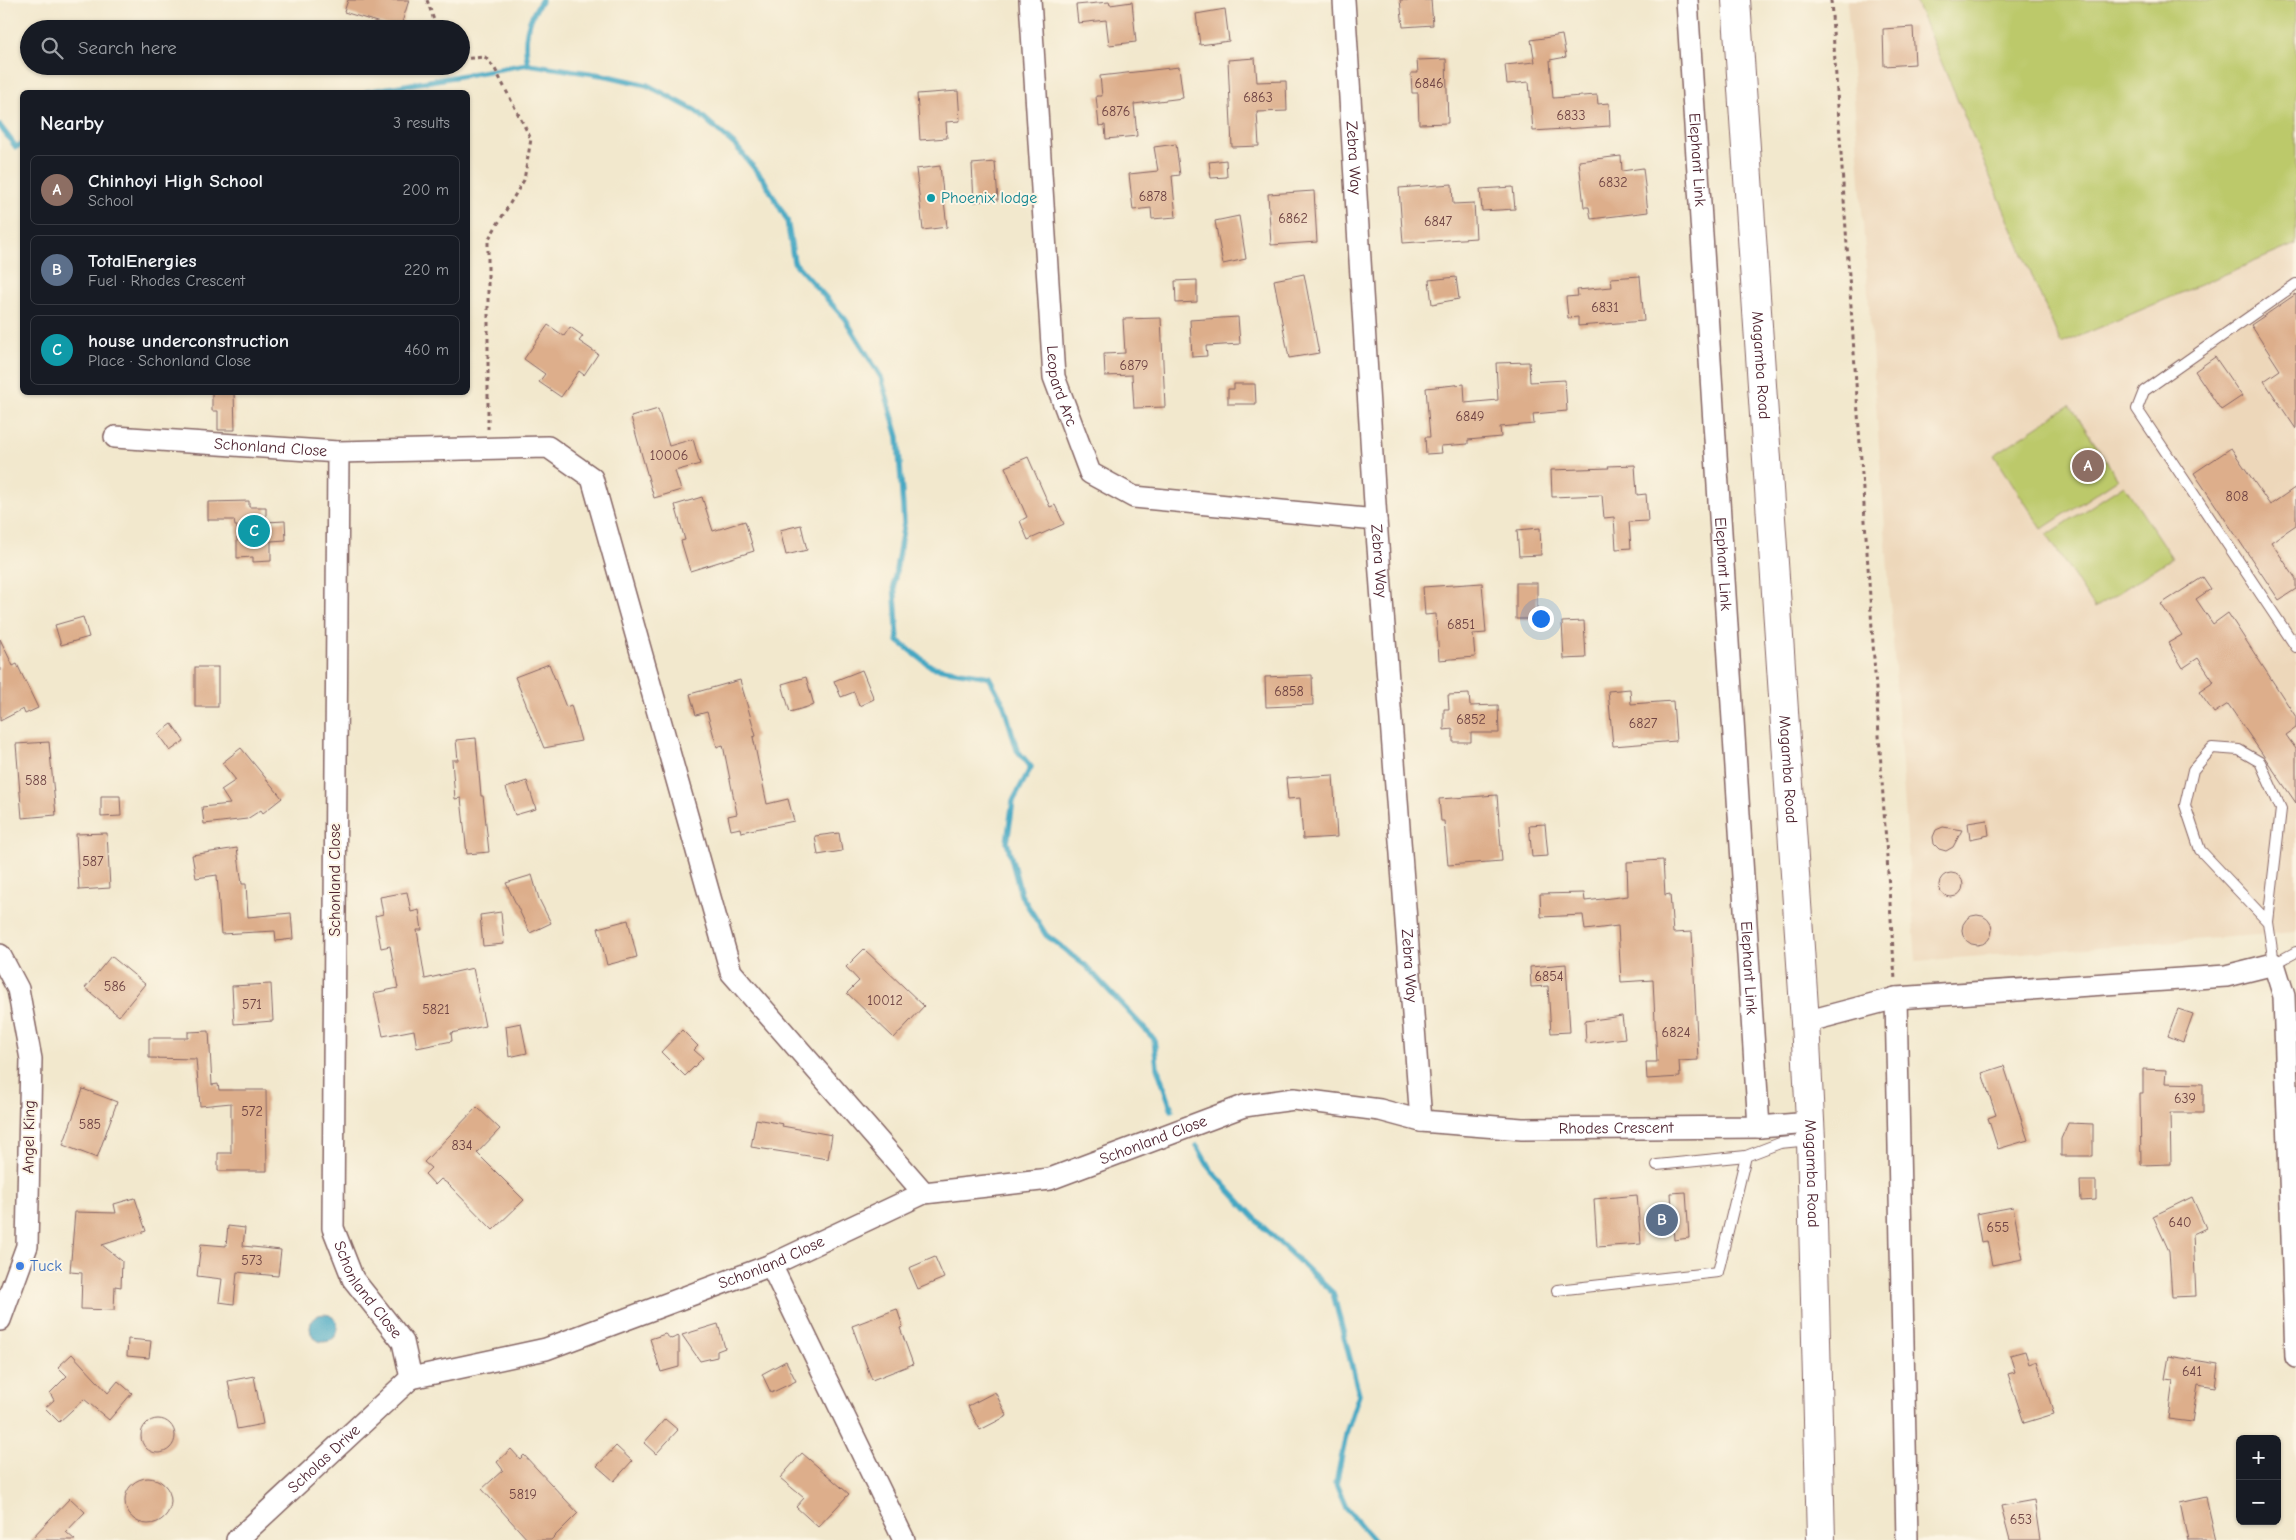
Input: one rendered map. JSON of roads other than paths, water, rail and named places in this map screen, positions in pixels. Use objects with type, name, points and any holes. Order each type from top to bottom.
[{"type":"highway","name":"Magamba Road","points":[[1736,0],[1805,1022],[1810,1131],[1821,1540]]},
{"type":"street","name":"Leopard Arc","points":[[1030,0],[1054,377],[1090,473],[1134,498],[1376,520]]},
{"type":"street","name":"Zebra Way","points":[[1344,0],[1376,520],[1421,1121]]},
{"type":"street","name":"Elephant Link","points":[[1687,0],[1759,1127]]},
{"type":"street","name":"Schonland Close","points":[[115,437],[338,452],[333,1228],[354,1279],[403,1342],[411,1378],[546,1348],[771,1265],[924,1193],[1050,1178],[1244,1106],[1294,1098],[1380,1110],[1421,1121]]},
{"type":"street","points":[[338,452],[548,447],[592,478],[731,972],[924,1193]]},
{"type":"street","name":"Angel King","points":[[0,955],[18,989],[31,1059],[27,1246],[0,1320]]},
{"type":"street","points":[[1805,1022],[1896,998],[2226,976],[2274,964],[2284,996],[2296,1356]]},
{"type":"street","points":[[1896,998],[1907,1540]]},
{"type":"street","name":"Rhodes Crescent","points":[[1421,1121],[1522,1129],[1759,1127],[1810,1131]]},
{"type":"street","points":[[771,1265],[896,1535]]},
{"type":"street","name":"Scholas Drive","points":[[237,1540],[411,1378]]},
{"type":"lane","points":[[2296,284],[2144,391],[2137,409],[2296,647]]},
{"type":"lane","points":[[2268,922],[2200,850],[2185,805],[2193,770],[2212,748],[2239,750],[2260,762],[2281,809],[2268,922],[2274,964],[2296,952]]},
{"type":"lane","points":[[1657,1165],[1746,1156],[1810,1131]]},
{"type":"lane","points":[[1558,1290],[1718,1272],[1746,1156]]},
{"type":"water","points":[[324,1314],[334,1318],[338,1328],[334,1338],[324,1342],[314,1338],[310,1328],[314,1318]]},
{"type":"waterway","points":[[528,64],[526,38],[530,22],[542,0]]},
{"type":"waterway","points":[[470,74],[528,64],[608,76],[647,85],[696,111],[736,146],[764,180],[787,220],[794,262],[845,319],[881,377],[898,437],[904,523],[894,582],[898,641],[932,667],[989,677],[1004,705],[1017,750],[1031,767],[1013,801],[1007,842],[1021,895],[1046,935],[1086,966],[1154,1039],[1157,1067],[1172,1110]]},
{"type":"waterway","points":[[378,90],[464,75]]},
{"type":"waterway","points":[[0,126],[16,147],[20,145]]},
{"type":"waterway","points":[[1197,1146],[1210,1169],[1263,1227],[1333,1293],[1359,1394],[1347,1430],[1336,1484],[1346,1508],[1373,1540]]},
{"type":"place","name":"Phoenix lodge","points":[[931,198]]},
{"type":"place","name":"Chinhoyi High School","points":[[2088,466]]},
{"type":"place","name":"house underconstruction","points":[[254,531]]},
{"type":"place","name":"TotalEnergies","points":[[1662,1220]]},
{"type":"place","name":"Tuck","points":[[20,1266]]}]
